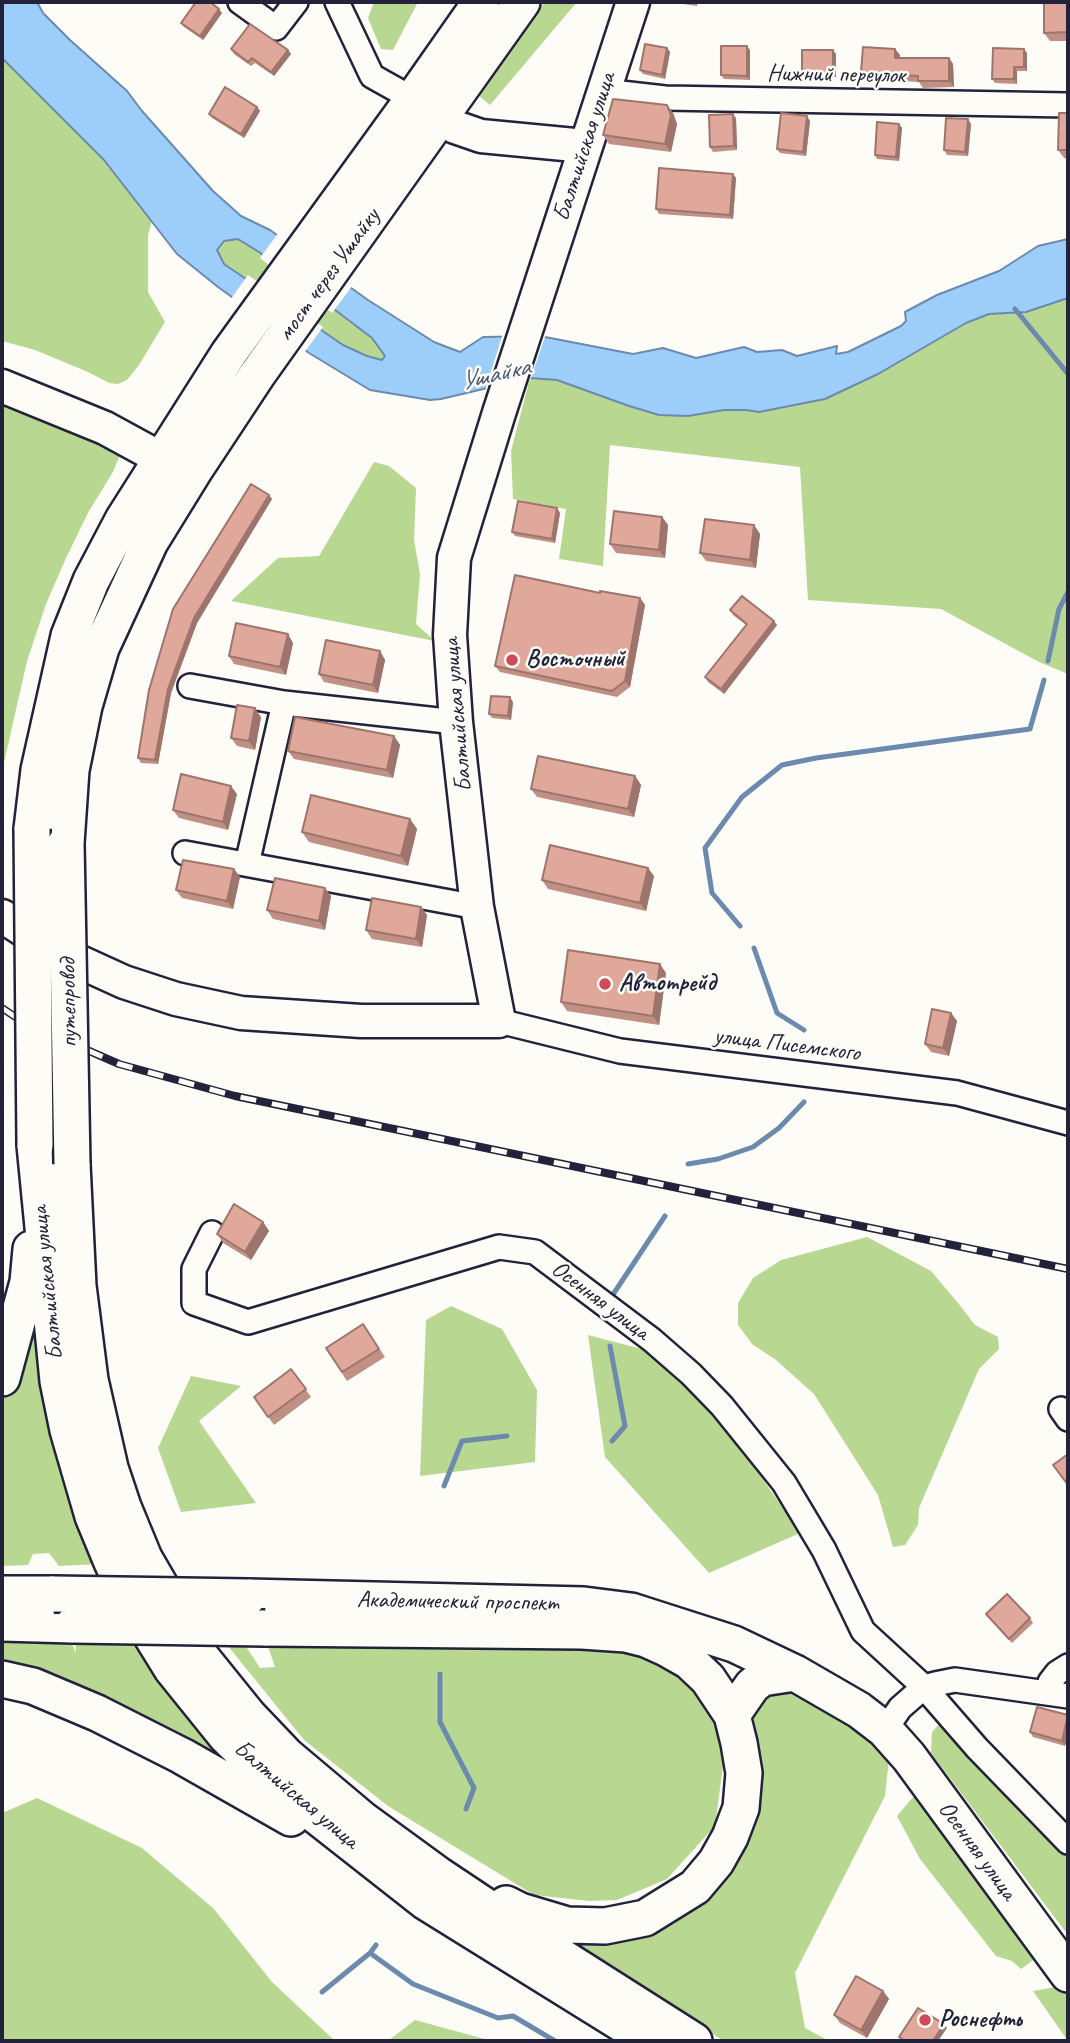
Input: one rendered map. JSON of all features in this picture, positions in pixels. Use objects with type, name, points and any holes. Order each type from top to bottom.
[{"type":"main road","points":[[413,99],[481,2]]},
{"type":"main road","points":[[442,117],[522,2]]},
{"type":"main road","name":"мост через Ушайку","points":[[160,458],[229,354],[413,99]]},
{"type":"main road","name":"мост через Ушайку","points":[[66,843],[72,770],[84,706],[101,648],[150,542],[257,375],[442,117]]},
{"type":"main road","name":"путепровод","points":[[36,1159],[32,829],[39,770],[69,636],[91,581],[160,458]]},
{"type":"main road","name":"путепровод","points":[[66,843],[72,1164]]},
{"type":"main road","points":[[2,1378],[28,1282],[36,1159]]},
{"type":"main road","name":"Балтийская улица","points":[[36,1159],[58,1381],[68,1430],[93,1516],[131,1601],[172,1669],[226,1736],[272,1781],[432,1888],[650,2041]]},
{"type":"main road","name":"Балтийская улица","points":[[72,1164],[78,1286],[90,1380],[110,1468],[144,1558],[202,1658],[248,1715],[287,1756],[363,1820],[432,1888],[566,1960],[694,2041]]},
{"type":"main road","name":"Академический проспект","points":[[2,1594],[584,1605],[631,1611],[734,1644],[859,1710],[885,1730]]},
{"type":"main road","name":"Академический проспект","points":[[2,1623],[582,1631],[626,1634],[646,1639],[689,1661],[708,1679],[732,1715]]},
{"type":"main road","points":[[2,1679],[33,1686],[97,1713],[432,1888],[567,1925],[605,1926],[645,1918],[695,1887],[716,1861],[741,1808],[744,1773],[732,1715],[752,1686],[762,1678],[795,1674]]},
{"type":"main road","name":"Осенняя улица","points":[[885,1730],[909,1757],[1068,1974]]},
{"type":"street","points":[[240,2],[276,28],[296,2]]},
{"type":"street","points":[[337,2],[372,76],[413,99]]},
{"type":"street","name":"Балтийская улица","points":[[499,1021],[477,907],[456,722],[450,635],[454,558],[633,2]]},
{"type":"street","name":"Нижний переулок","points":[[603,90],[665,98],[1068,105]]},
{"type":"street","points":[[442,117],[455,127],[481,136],[585,146]]},
{"type":"street","points":[[2,386],[105,428],[160,458]]},
{"type":"street","points":[[190,686],[284,703],[456,722]]},
{"type":"street","points":[[247,864],[284,703]]},
{"type":"street","points":[[185,853],[477,907]]},
{"type":"street","points":[[2,916],[56,951],[124,982],[176,999],[241,1013],[360,1021],[499,1021]]},
{"type":"street","name":"улица Писемского","points":[[499,1021],[620,1051],[957,1093],[1068,1123]]},
{"type":"street","name":"Осенняя улица","points":[[212,1233],[194,1269],[194,1303],[248,1322],[499,1247],[535,1252],[652,1340],[722,1406],[784,1483],[824,1550],[863,1631],[924,1687]]},
{"type":"street","points":[[1058,1694],[1050,1682],[1056,1673],[1068,1666]]},
{"type":"street","points":[[885,1730],[900,1708],[924,1687],[956,1680],[1058,1694]]},
{"type":"street","points":[[924,1687],[977,1748],[1068,1842]]},
{"type":"green space","points":[[374,2],[418,2],[393,50],[381,49],[368,18]]},
{"type":"green space","points":[[545,2],[577,2],[490,105],[477,94]]},
{"type":"green space","points":[[2,58],[104,160],[152,220],[148,236],[148,292],[165,322],[139,365],[127,380],[118,384],[109,383],[35,350],[2,341]]},
{"type":"green space","points":[[238,239],[372,338],[385,356],[382,360],[343,345],[224,264],[217,250],[224,241]]},
{"type":"green space","points":[[1068,298],[1068,674],[1039,662],[941,609],[808,600],[800,467],[610,445],[603,566],[559,559],[566,509],[513,499],[511,451],[530,378],[557,380],[688,416],[724,410],[759,412],[825,399],[878,374],[966,323],[989,314],[1026,312]]},
{"type":"green space","points":[[2,400],[92,431],[120,455],[113,472],[89,511],[46,604],[27,661],[3,767]]},
{"type":"green space","points":[[374,462],[389,466],[416,488],[414,540],[420,574],[416,624],[435,641],[231,601],[278,558],[319,556]]},
{"type":"green space","points":[[867,1237],[931,1271],[975,1325],[998,1337],[999,1349],[979,1369],[919,1508],[918,1525],[905,1545],[893,1547],[878,1495],[814,1394],[776,1360],[752,1344],[738,1325],[738,1303],[753,1278],[781,1260]]},
{"type":"green space","points":[[37,1292],[99,1564],[59,1566],[49,1553],[33,1554],[28,1565],[2,1566],[2,1377]]},
{"type":"green space","points":[[451,1306],[502,1329],[537,1390],[535,1462],[420,1476],[426,1320]]},
{"type":"green space","points":[[588,1335],[653,1352],[717,1413],[800,1533],[709,1573],[605,1457]]},
{"type":"green space","points":[[191,1376],[241,1386],[199,1421],[256,1503],[181,1512],[158,1448]]},
{"type":"green space","points":[[2,1628],[67,1633],[76,1653],[75,1634],[134,1637],[241,1766],[97,1692],[2,1660]]},
{"type":"green space","points":[[265,1638],[620,1643],[683,1670],[708,1706],[721,1734],[723,1766],[715,1826],[667,1879],[617,1900],[589,1901],[534,1895],[388,1806],[304,1740],[228,1646],[243,1642],[260,1668],[275,1667]]},
{"type":"green space","points":[[768,1685],[799,1687],[890,1750],[885,1796],[795,1973],[805,2028],[829,2041],[724,2041],[535,1925],[616,1935],[718,1870],[748,1724]]},
{"type":"green space","points":[[945,1718],[1068,1852],[1068,1935],[931,1753],[932,1732]]},
{"type":"green space","points":[[918,1791],[1036,1958],[1021,1969],[1012,1961],[996,1956],[920,1859],[897,1816]]},
{"type":"green space","points":[[37,1798],[142,1848],[214,1909],[272,1982],[335,2041],[2,2041],[2,1813]]},
{"type":"green space","points":[[1061,1986],[1068,1997],[1068,2041],[1033,1991]]},
{"type":"green space","points":[[415,2020],[492,2041],[388,2041]]},
{"type":"water","name":"Ушайка","points":[[2,2],[37,2],[43,13],[70,40],[127,91],[213,191],[241,216],[270,230],[368,300],[434,342],[460,352],[483,337],[540,336],[633,354],[663,348],[696,358],[744,347],[757,352],[782,350],[797,356],[837,346],[836,354],[848,352],[901,326],[906,321],[905,312],[937,295],[999,271],[1038,246],[1068,239],[1068,298],[1026,312],[989,314],[966,323],[878,374],[825,399],[759,412],[724,410],[688,416],[659,415],[557,380],[530,378],[430,400],[370,390],[309,353],[177,254],[104,160],[2,58]],"holes":[[[238,239],[372,338],[385,356],[382,360],[343,345],[224,264],[217,250],[224,241]]]},
{"type":"pier","points":[[279,232],[353,285],[332,313],[260,258]]},
{"type":"pier","points":[[248,275],[323,327],[304,353],[230,300]]},
{"type":"pier","points":[[503,333],[546,334],[530,381],[485,391]]},
{"type":"building","points":[[196,2],[210,2],[219,9],[200,36],[181,23]]},
{"type":"building","points":[[1044,2],[1068,2],[1068,32],[1044,33]]},
{"type":"building","points":[[250,24],[288,50],[271,72],[252,58],[248,62],[231,49]]},
{"type":"building","points":[[645,44],[667,48],[662,75],[640,70]]},
{"type":"building","points":[[721,46],[747,46],[747,76],[721,75]]},
{"type":"building","points":[[863,47],[895,49],[895,58],[949,58],[949,81],[918,81],[918,76],[861,72]]},
{"type":"building","points":[[993,48],[1024,49],[1024,67],[1014,67],[1014,79],[992,79]]},
{"type":"building","points":[[802,50],[833,50],[833,73],[802,73]]},
{"type":"building","points":[[225,87],[257,107],[241,134],[209,114]]},
{"type":"building","points":[[613,99],[667,105],[671,115],[665,144],[603,135]]},
{"type":"building","points":[[781,113],[807,116],[803,152],[777,149]]},
{"type":"building","points":[[1059,113],[1068,113],[1068,150],[1058,150]]},
{"type":"building","points":[[733,114],[734,146],[710,147],[709,115]]},
{"type":"building","points":[[946,118],[968,119],[965,152],[944,150]]},
{"type":"building","points":[[877,122],[899,124],[896,157],[875,155]]},
{"type":"building","points":[[659,168],[733,174],[730,215],[656,209]]},
{"type":"building","points":[[251,484],[269,495],[194,618],[168,689],[155,760],[138,758],[149,690],[173,609]]},
{"type":"building","points":[[518,501],[557,508],[552,539],[512,532]]},
{"type":"building","points":[[614,511],[662,517],[659,550],[610,544]]},
{"type":"building","points":[[705,519],[754,525],[750,560],[700,553]]},
{"type":"building","points":[[515,575],[600,593],[640,598],[625,681],[612,691],[495,666]]},
{"type":"building","points":[[742,596],[774,621],[721,689],[705,677],[747,624],[730,610]]},
{"type":"building","points":[[236,623],[288,634],[280,667],[229,656]]},
{"type":"building","points":[[326,640],[380,651],[373,685],[319,674]]},
{"type":"building","points":[[491,696],[510,697],[508,716],[489,714]]},
{"type":"building","points":[[237,705],[255,708],[249,741],[231,738]]},
{"type":"building","points":[[295,717],[394,736],[387,770],[288,751]]},
{"type":"building","points":[[538,756],[635,776],[628,809],[531,789]]},
{"type":"building","points":[[181,774],[231,786],[223,822],[173,810]]},
{"type":"building","points":[[311,795],[410,819],[401,856],[302,832]]},
{"type":"building","points":[[550,845],[648,868],[640,903],[542,880]]},
{"type":"building","points":[[183,860],[234,869],[227,901],[176,890]]},
{"type":"building","points":[[275,878],[325,888],[319,921],[267,910]]},
{"type":"building","points":[[372,898],[421,907],[416,939],[366,930]]},
{"type":"building","points":[[568,950],[660,964],[653,1016],[561,1002]]},
{"type":"building","points":[[932,1009],[951,1013],[943,1048],[925,1044]]},
{"type":"building","points":[[234,1204],[263,1222],[245,1252],[217,1234]]},
{"type":"building","points":[[363,1324],[379,1349],[342,1372],[326,1348]]},
{"type":"building","points":[[291,1369],[306,1389],[268,1417],[254,1397]]},
{"type":"building","points":[[1068,1454],[1068,1485],[1053,1465]]},
{"type":"building","points":[[1007,1594],[1030,1618],[1009,1639],[986,1614]]},
{"type":"building","points":[[1037,1707],[1068,1715],[1062,1741],[1030,1732]]},
{"type":"building","points":[[856,1976],[883,1991],[861,2030],[834,2015]]},
{"type":"building","name":"Роснефть","points":[[918,2008],[944,2024],[933,2041],[905,2041],[899,2037]]},
{"type":"waterway","points":[[1015,309],[1068,374]]},
{"type":"waterway","points":[[1048,661],[1059,609],[1068,592]]},
{"type":"waterway","points":[[740,926],[712,893],[705,848],[742,797],[782,765],[1030,729],[1044,680]]},
{"type":"waterway","points":[[754,948],[777,1013],[804,1030]]},
{"type":"waterway","points":[[688,1164],[718,1159],[753,1147],[779,1128],[804,1102]]},
{"type":"waterway","points":[[612,1296],[665,1216]]},
{"type":"waterway","points":[[610,1346],[625,1426],[612,1441]]},
{"type":"waterway","points":[[444,1486],[462,1441],[507,1436]]},
{"type":"waterway","points":[[440,1674],[440,1722],[474,1788],[466,1809]]},
{"type":"waterway","points":[[322,1992],[376,1945]]},
{"type":"waterway","points":[[370,1953],[413,1984],[498,2018],[513,2016],[555,2041]]},
{"type":"railway","points":[[2,1008],[23,1022],[119,1064],[235,1096],[1068,1269]]},
{"type":"place","name":"Восточный","points":[[512,660]]},
{"type":"place","name":"Автотрейд","points":[[605,984]]},
{"type":"place","name":"Роснефть","points":[[925,2020]]}]
